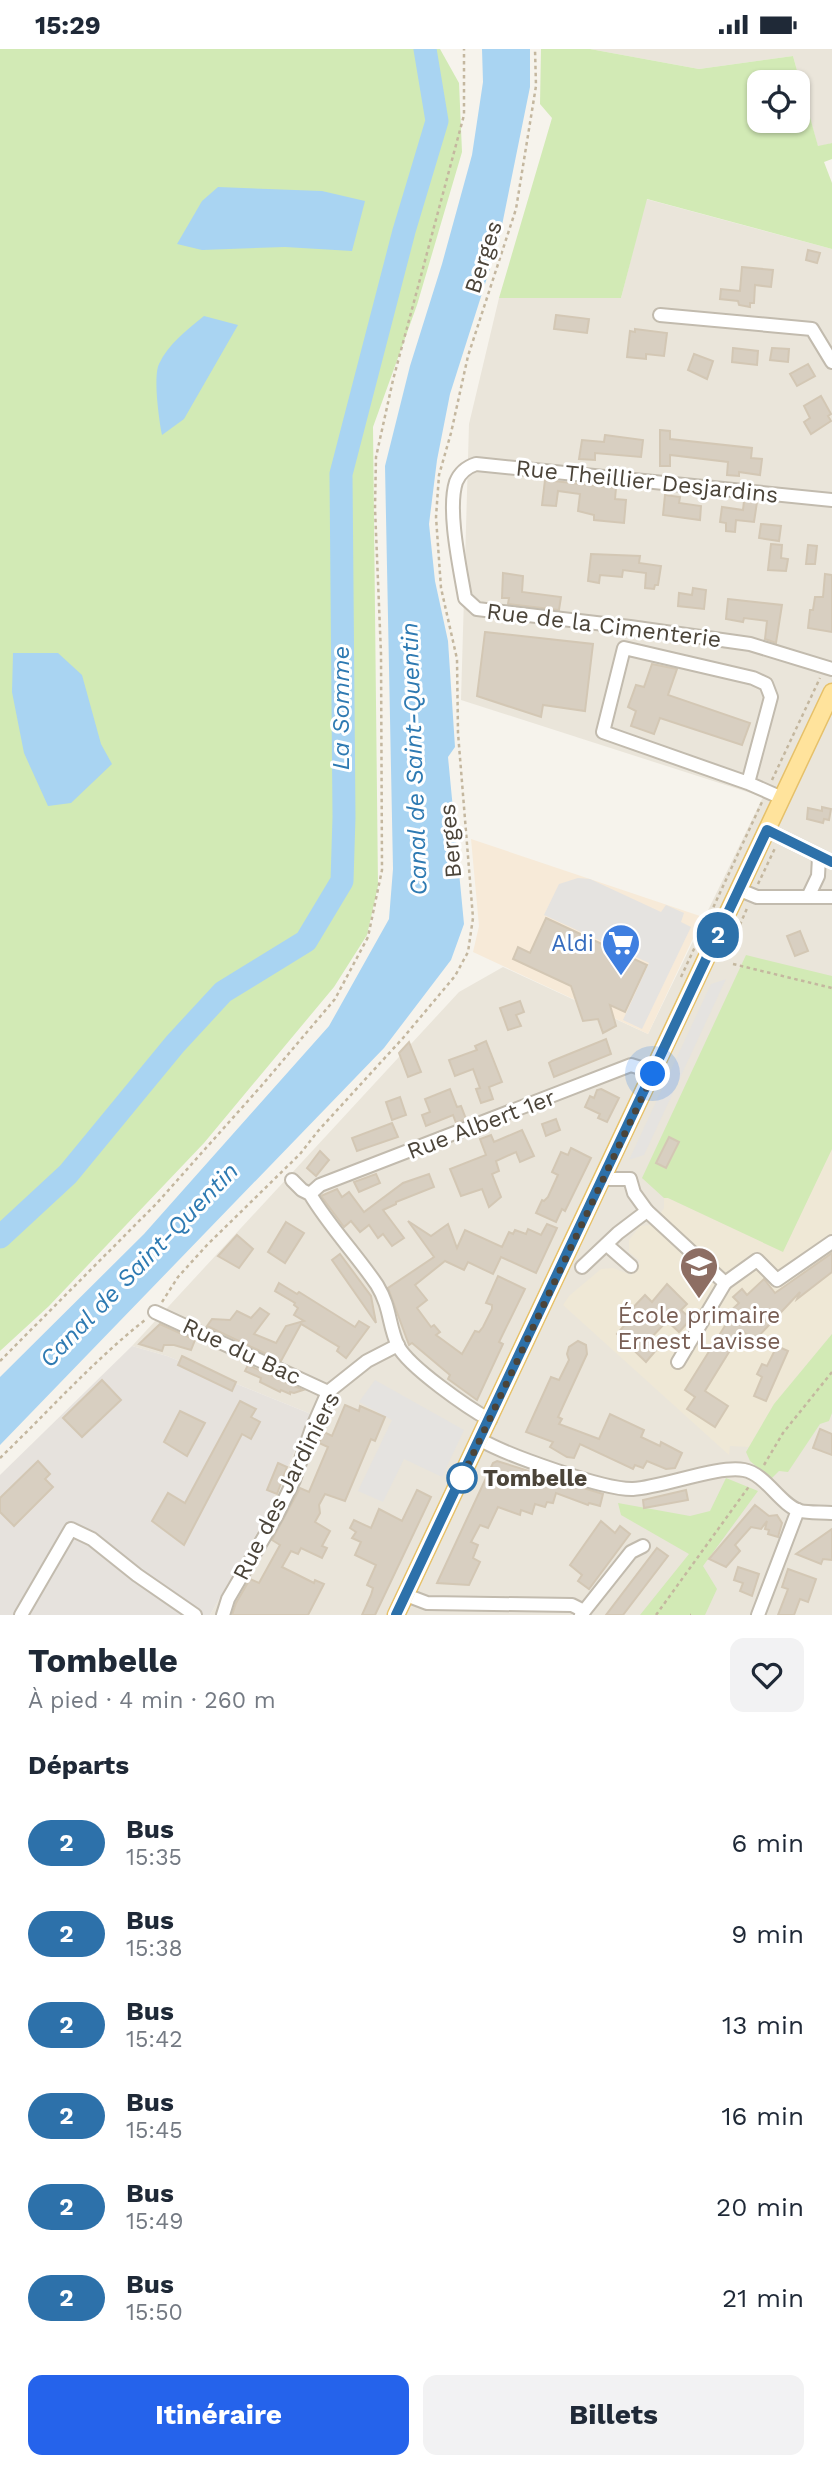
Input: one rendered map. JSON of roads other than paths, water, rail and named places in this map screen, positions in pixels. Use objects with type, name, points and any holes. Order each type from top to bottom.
[{"type":"main road","points":[[396,1615],[740,890],[767,830],[774,794],[832,692]]},
{"type":"street","points":[[660,314],[813,329],[832,362]]},
{"type":"street","name":"Rue Theillier Desjardins","points":[[463,471],[476,464],[832,500]]},
{"type":"street","name":"Rue de la Cimenterie","points":[[463,471],[457,481],[454,497],[455,528],[465,599],[477,609],[750,644],[829,668]]},
{"type":"street","points":[[748,783],[771,697],[766,684],[754,678],[624,648],[603,732],[774,794]]},
{"type":"street","points":[[767,830],[832,862]]},
{"type":"street","points":[[808,897],[818,876],[819,857]]},
{"type":"street","points":[[740,890],[757,897],[832,897]]},
{"type":"street","name":"Rue Albert 1er","points":[[310,1194],[320,1185],[631,1065],[653,1074]]},
{"type":"street","points":[[602,1179],[630,1179],[634,1193],[647,1211],[725,1283]]},
{"type":"street","points":[[292,1180],[310,1194],[378,1287],[389,1307],[392,1332],[405,1358],[476,1413],[490,1420]]},
{"type":"street","points":[[582,1267],[618,1233],[647,1211]]},
{"type":"street","points":[[678,1361],[725,1283],[757,1260],[777,1280],[832,1242]]},
{"type":"street","points":[[607,1245],[631,1266]]},
{"type":"street","name":"Rue du Bac","points":[[155,1312],[328,1392]]},
{"type":"street","name":"Rue des Jardiniers","points":[[223,1615],[228,1599],[294,1481],[328,1392],[367,1361],[398,1345]]},
{"type":"street","points":[[481,1440],[504,1452],[593,1481],[631,1489],[668,1484],[720,1471],[744,1469],[757,1475],[798,1510],[832,1513]]},
{"type":"street","points":[[758,1615],[798,1510]]},
{"type":"street","points":[[21,1615],[71,1529],[92,1539],[137,1576],[195,1615]]},
{"type":"street","points":[[406,1595],[427,1603],[572,1605],[583,1613],[631,1552],[643,1546]]},
{"type":"water","name":"Canal de Saint-Quentin","points":[[482,49],[530,49],[530,87],[499,240],[450,394],[437,460],[429,524],[435,581],[448,641],[455,747],[448,757],[464,924],[451,960],[384,1048],[0,1445],[0,1377],[144,1234],[329,1026],[389,919],[393,869],[385,466],[410,366],[472,155],[483,82]]},
{"type":"water","points":[[218,187],[322,191],[365,201],[352,251],[285,247],[202,250],[177,244],[202,201]]},
{"type":"water","points":[[204,316],[238,325],[184,419],[162,435],[157,388],[159,364],[173,343]]},
{"type":"water","points":[[13,653],[58,653],[82,675],[101,744],[112,764],[71,803],[48,806],[24,753],[12,692]]},
{"type":"waterway","name":"La Somme","points":[[0,1237],[68,1174],[175,1044],[223,992],[306,941],[342,881],[344,817],[341,474],[404,231],[437,121],[425,49]]},
{"type":"place","name":"Aldi","points":[[621,977]]},
{"type":"place","name":"École primaire Ernest Lavisse","points":[[699,1300]]},
{"type":"place","name":"Tombelle","points":[[462,1478]]}]
